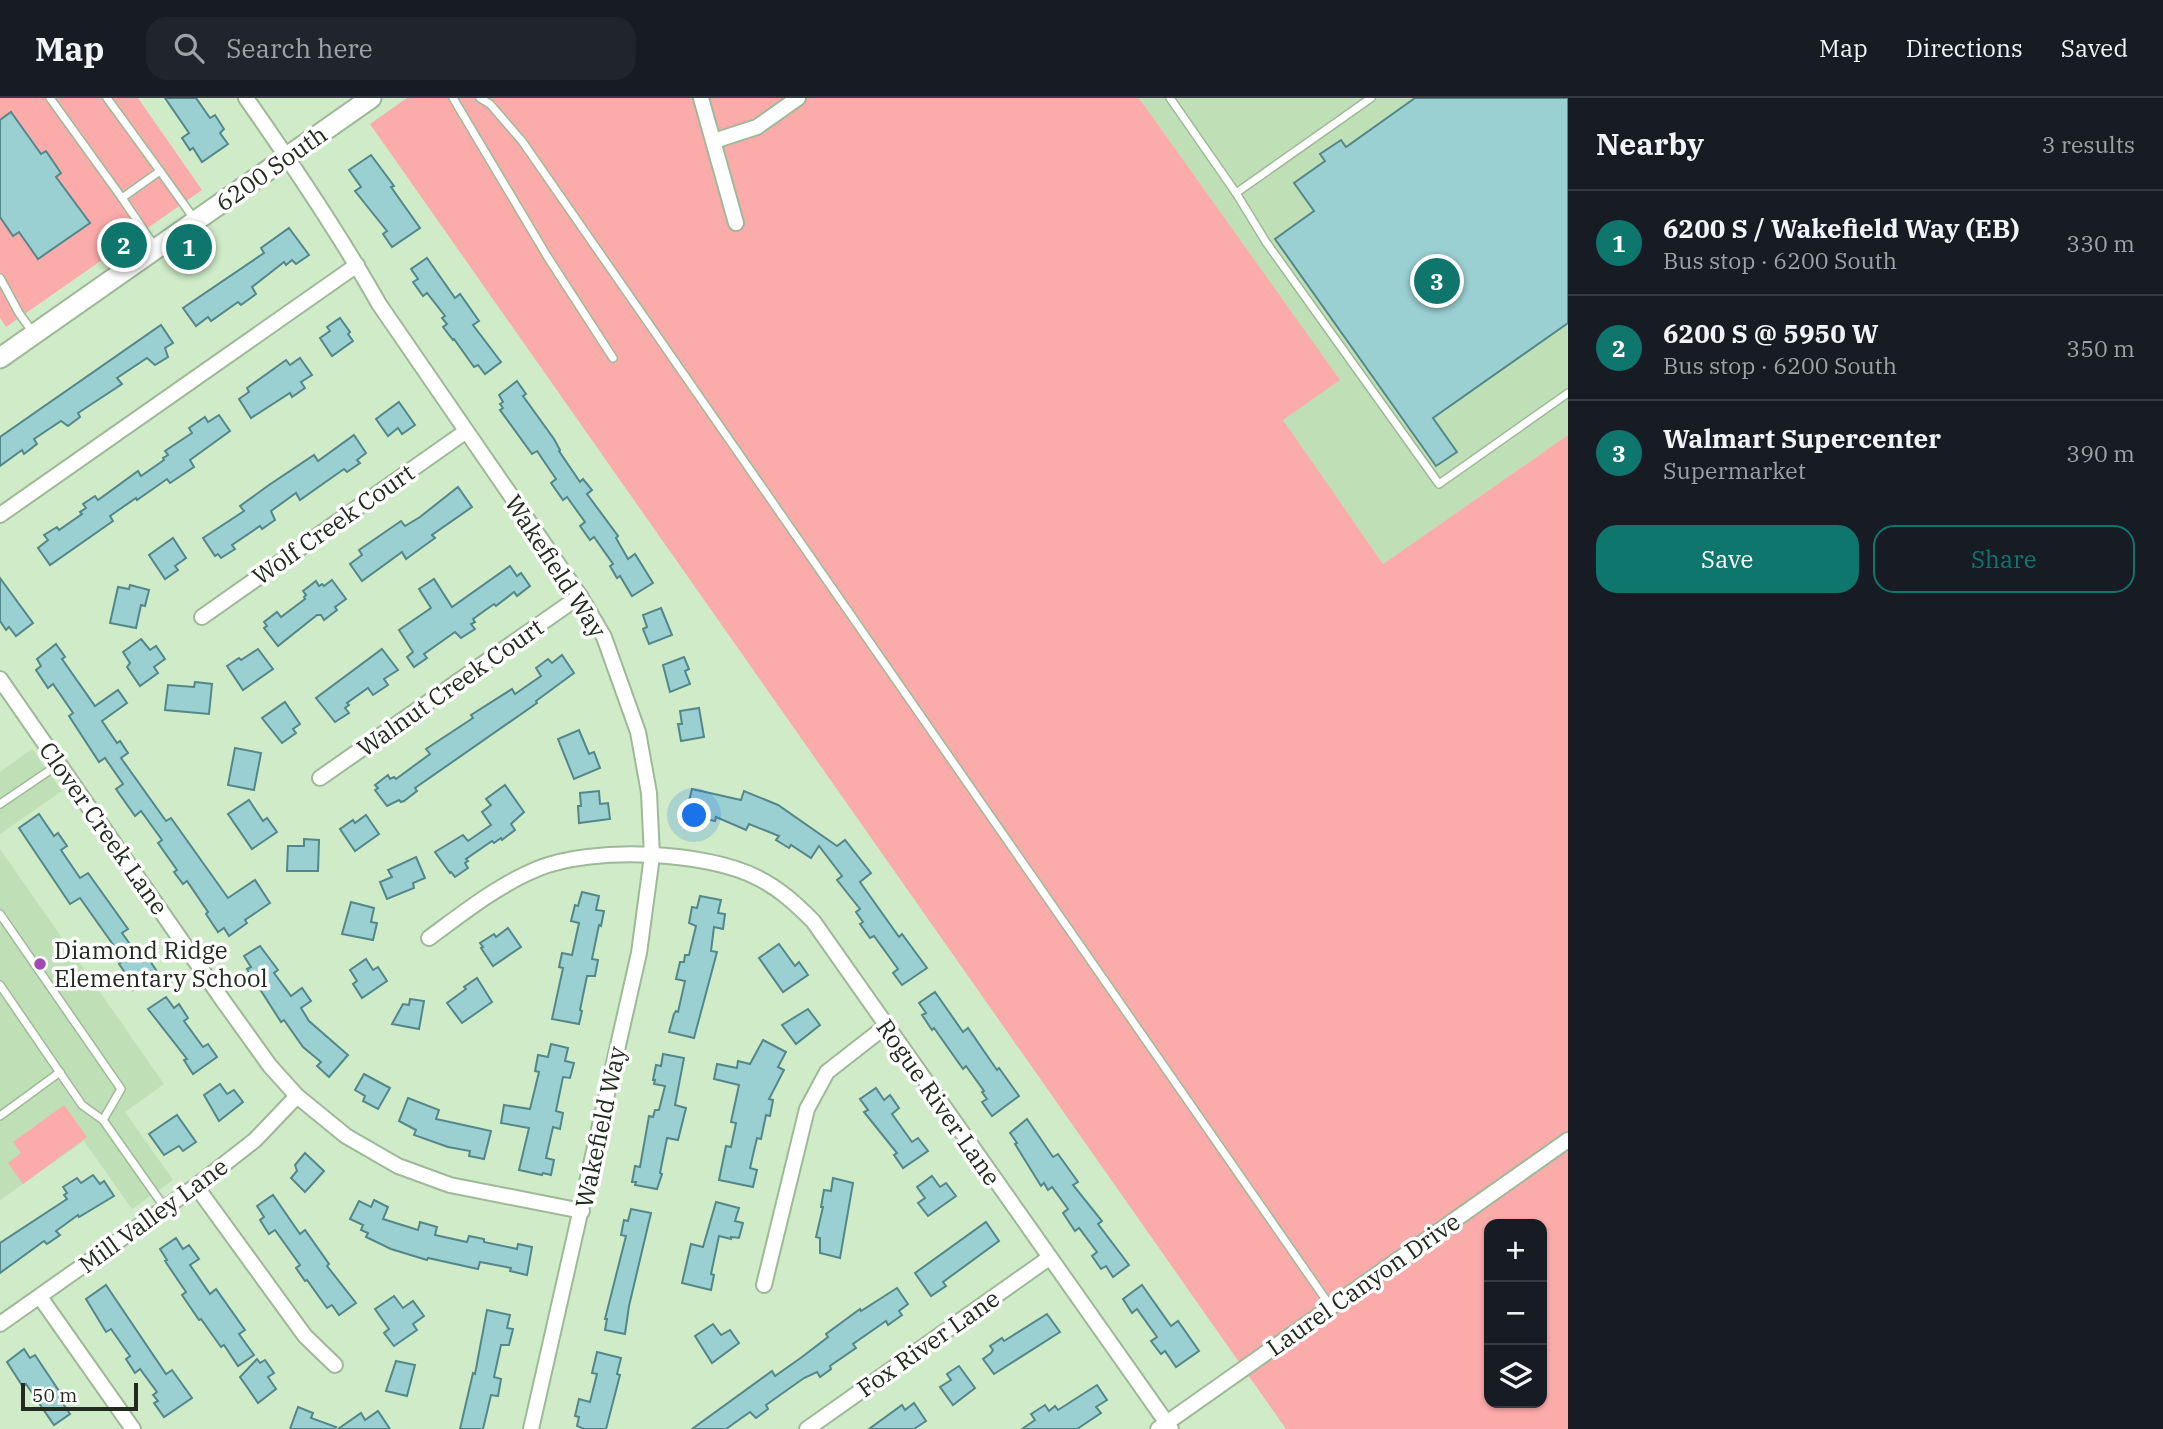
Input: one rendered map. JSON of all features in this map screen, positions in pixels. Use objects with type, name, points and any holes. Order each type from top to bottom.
[{"type":"main road","name":"6200 South","points":[[0,358],[371,98]]},
{"type":"street","name":"Wakefield Way","points":[[246,98],[287,156],[379,304],[580,596],[604,637],[638,732],[649,793],[652,856],[639,953],[531,1429]]},
{"type":"street","points":[[701,98],[736,223]]},
{"type":"street","points":[[714,141],[757,127],[798,98]]},
{"type":"street","points":[[0,515],[357,265]]},
{"type":"street","name":"Wolf Creek Court","points":[[202,617],[465,432]]},
{"type":"street","name":"Walnut Creek Court","points":[[320,778],[580,596]]},
{"type":"street","name":"Clover Creek Lane","points":[[0,680],[270,1066],[297,1096],[346,1136],[398,1166],[450,1185],[582,1211]]},
{"type":"street","name":"Rogue River Lane","points":[[429,938],[485,897],[538,868],[592,855],[685,857],[733,868],[759,878],[791,899],[813,921],[1165,1427]]},
{"type":"street","points":[[764,1285],[807,1109],[827,1072],[886,1026]]},
{"type":"street","name":"Mill Valley Lane","points":[[0,1324],[196,1186],[255,1140],[297,1096]]},
{"type":"street","name":"Laurel Canyon Drive","points":[[1165,1427],[1568,1140]]},
{"type":"street","points":[[196,1186],[305,1336],[335,1365]]},
{"type":"street","name":"Fox River Lane","points":[[807,1429],[1049,1258]]},
{"type":"street","points":[[40,1297],[133,1429]]},
{"type":"lane","points":[[50,98],[156,249]]},
{"type":"lane","points":[[107,98],[195,221]]},
{"type":"lane","points":[[453,98],[547,256],[612,358]]},
{"type":"lane","points":[[480,98],[490,104],[522,141],[1331,1307]]},
{"type":"lane","points":[[1170,98],[1236,193],[1266,242],[1439,484],[1568,393]]},
{"type":"lane","points":[[1236,193],[1371,98]]},
{"type":"lane","points":[[122,198],[160,171]]},
{"type":"lane","points":[[0,278],[34,334]]},
{"type":"lane","points":[[0,804],[59,764]]},
{"type":"lane","points":[[0,914],[121,1089],[103,1120]]},
{"type":"lane","points":[[0,985],[82,1105],[103,1120],[165,1208]]},
{"type":"lane","points":[[0,1116],[60,1072]]},
{"type":"shaded area","points":[[0,98],[138,98],[202,190],[6,327],[0,318]]},
{"type":"shaded area","points":[[407,98],[1139,98],[1340,380],[1283,420],[1383,564],[1568,435],[1568,1429],[1286,1429],[370,124]]},
{"type":"shaded area","points":[[1139,98],[1568,98],[1568,435],[1383,564],[1282,420],[1339,380]]},
{"type":"shaded area","points":[[32,749],[62,791],[0,834],[0,772]]},
{"type":"shaded area","name":"Diamond Ridge Elementary School","points":[[0,849],[164,1084],[125,1112],[173,1180],[132,1209],[84,1141],[0,1200]]},
{"type":"shaded area","points":[[64,1105],[87,1137],[23,1184],[8,1163],[21,1153],[13,1142]]},
{"type":"building","points":[[165,98],[196,98],[210,118],[215,115],[224,129],[220,133],[228,144],[202,162],[182,138],[189,133]]},
{"type":"building","points":[[1415,98],[1568,98],[1568,323],[1433,418],[1457,452],[1436,466],[1275,239],[1314,211],[1294,183],[1325,161],[1320,154],[1341,140],[1346,147]]},
{"type":"building","points":[[11,112],[41,154],[46,151],[61,173],[56,177],[90,223],[38,259],[19,232],[13,236],[0,217],[0,120]]},
{"type":"building","points":[[371,155],[420,228],[392,247],[383,234],[387,231],[355,191],[361,187],[349,170]]},
{"type":"building","points":[[289,228],[309,255],[296,264],[292,260],[286,265],[284,262],[252,287],[256,294],[241,305],[238,302],[211,321],[208,317],[196,326],[183,308],[264,253],[261,248]]},
{"type":"building","points":[[427,258],[455,298],[460,294],[479,321],[473,325],[501,362],[485,374],[478,365],[474,367],[443,327],[447,324],[442,318],[445,316],[427,293],[423,296],[413,282],[418,279],[411,269]]},
{"type":"building","points":[[340,318],[353,341],[332,356],[320,338],[330,331],[327,327]]},
{"type":"building","points":[[161,325],[173,343],[165,348],[168,357],[155,365],[147,358],[117,378],[122,384],[78,413],[80,417],[68,426],[61,421],[34,439],[37,444],[24,454],[22,450],[0,466],[0,437]]},
{"type":"building","points":[[300,358],[312,375],[301,382],[305,388],[292,397],[290,393],[251,418],[239,399],[249,392],[247,388],[286,360],[290,365]]},
{"type":"building","points":[[517,381],[526,394],[523,396],[580,482],[583,479],[592,490],[587,494],[618,536],[616,538],[628,559],[635,554],[653,583],[632,596],[620,576],[617,578],[610,566],[613,564],[594,537],[590,540],[580,526],[585,522],[567,497],[563,500],[551,483],[556,479],[537,451],[532,454],[500,410],[503,408],[500,404],[503,402],[499,395]]},
{"type":"building","points":[[399,402],[415,425],[402,434],[398,428],[388,436],[376,419]]},
{"type":"building","points":[[219,415],[230,431],[190,460],[194,467],[170,483],[167,479],[137,500],[136,498],[110,516],[113,521],[50,565],[38,548],[48,540],[44,535],[57,527],[59,530],[82,514],[80,512],[86,508],[83,504],[95,496],[98,500],[138,471],[141,476],[164,460],[168,455],[165,451],[192,433],[189,428],[205,417],[208,422]]},
{"type":"building","points":[[354,435],[366,453],[357,460],[360,463],[347,472],[344,469],[300,500],[296,493],[271,511],[275,520],[262,529],[260,526],[232,545],[235,549],[221,558],[218,554],[215,556],[203,538],[244,511],[240,506],[269,485],[314,455],[318,461]]},
{"type":"building","points":[[458,487],[472,507],[432,535],[435,538],[406,559],[402,552],[362,581],[350,564],[362,555],[359,550],[401,521],[405,526],[420,517]]},
{"type":"building","points":[[173,538],[186,558],[175,566],[178,570],[165,579],[149,555]]},
{"type":"building","points":[[510,566],[517,576],[521,573],[530,586],[517,596],[514,592],[496,606],[494,604],[473,619],[475,622],[471,624],[475,629],[461,638],[455,632],[424,654],[427,658],[414,667],[407,657],[413,652],[399,630],[431,608],[419,589],[434,579],[452,607]]},
{"type":"building","points":[[0,578],[33,623],[16,636],[9,627],[6,630],[0,621]]},
{"type":"building","points":[[332,580],[346,599],[335,607],[337,610],[324,620],[321,615],[317,615],[278,646],[264,628],[267,626],[264,622],[277,612],[281,617],[305,599],[303,591],[316,581],[319,586],[324,586]]},
{"type":"building","points":[[130,585],[149,590],[145,606],[141,605],[136,628],[110,623],[118,587],[129,589]]},
{"type":"building","points":[[661,608],[672,635],[649,644],[643,629],[647,627],[643,615]]},
{"type":"building","points":[[141,639],[150,650],[156,646],[165,659],[154,667],[158,673],[140,686],[127,667],[130,663],[123,652]]},
{"type":"building","points":[[56,644],[65,657],[62,659],[95,706],[118,690],[127,703],[102,721],[117,743],[120,741],[128,753],[121,758],[166,821],[171,818],[228,898],[255,880],[270,903],[245,920],[247,923],[229,936],[224,928],[218,932],[187,881],[183,884],[174,872],[177,870],[158,843],[162,840],[141,811],[135,816],[116,789],[123,784],[105,758],[99,762],[69,716],[73,713],[53,684],[48,688],[36,670],[41,666],[37,659]]},
{"type":"building","points":[[258,649],[273,669],[243,690],[227,666]]},
{"type":"building","points":[[382,649],[398,670],[384,679],[388,685],[373,695],[368,688],[347,703],[349,705],[345,708],[349,713],[335,722],[316,698]]},
{"type":"building","points":[[562,655],[574,673],[536,701],[537,703],[415,788],[417,791],[404,801],[399,800],[387,806],[375,790],[378,788],[375,785],[388,775],[390,779],[396,779],[430,754],[426,749],[473,718],[471,715],[512,689],[515,694],[541,676],[536,668],[548,659],[552,663]]},
{"type":"building","points":[[684,657],[689,669],[685,671],[690,684],[670,692],[663,665]]},
{"type":"building","points":[[195,682],[212,684],[209,714],[165,710],[168,685],[194,687]]},
{"type":"building","points":[[285,702],[300,724],[293,729],[296,733],[282,743],[262,718]]},
{"type":"building","points":[[699,708],[704,737],[681,741],[678,724],[682,724],[680,711]]},
{"type":"building","points":[[579,730],[589,754],[594,752],[600,768],[574,779],[558,739]]},
{"type":"building","points":[[235,748],[261,753],[254,790],[228,785]]},
{"type":"building","points":[[505,785],[524,812],[511,824],[515,830],[502,840],[501,838],[494,843],[492,841],[466,859],[468,868],[455,877],[435,852],[463,835],[468,841],[491,825],[482,812],[491,805],[486,799]]},
{"type":"building","points":[[692,789],[741,800],[744,791],[778,805],[837,846],[845,840],[871,873],[860,882],[899,937],[902,934],[927,968],[902,985],[893,973],[898,969],[874,936],[870,938],[860,924],[863,922],[856,912],[860,909],[837,880],[842,876],[819,846],[811,858],[791,845],[789,848],[776,840],[779,836],[749,824],[746,830],[716,817],[715,821],[697,817],[699,812],[687,809]]},
{"type":"building","points":[[599,791],[600,804],[608,803],[610,819],[579,823],[580,793]]},
{"type":"building","points":[[249,800],[263,821],[267,818],[277,832],[252,849],[228,814]]},
{"type":"building","points":[[39,814],[54,836],[58,833],[67,846],[61,850],[80,878],[88,873],[128,929],[122,933],[143,962],[148,958],[158,973],[133,990],[123,976],[126,974],[119,964],[124,960],[80,898],[70,904],[19,828]]},
{"type":"building","points":[[366,815],[379,834],[355,851],[340,829]]},
{"type":"building","points":[[304,839],[319,840],[318,871],[287,871],[288,846],[304,846]]},
{"type":"building","points":[[416,857],[425,878],[413,883],[414,888],[387,899],[380,882],[392,877],[388,870]]},
{"type":"building","points":[[582,892],[599,896],[596,910],[604,911],[592,959],[598,960],[595,976],[587,976],[579,1024],[552,1019],[563,968],[559,967],[562,953],[572,955],[579,923],[571,921]]},
{"type":"building","points":[[700,896],[721,900],[718,913],[725,914],[723,929],[714,927],[711,951],[717,952],[694,1038],[669,1032],[674,1014],[678,1012],[685,981],[676,979],[680,962],[684,962],[685,955],[689,955],[696,926],[689,923],[692,907],[697,908]]},
{"type":"building","points":[[351,902],[374,908],[371,922],[377,923],[373,940],[342,934]]},
{"type":"building","points":[[508,928],[521,947],[493,966],[480,943],[494,934],[496,937]]},
{"type":"building","points":[[779,944],[795,966],[799,962],[808,975],[783,992],[759,958]]},
{"type":"building","points":[[260,946],[278,970],[274,973],[291,996],[302,988],[311,1001],[301,1008],[309,1021],[348,1055],[329,1077],[317,1066],[321,1062],[303,1047],[284,1020],[281,1022],[247,969],[251,967],[244,956]]},
{"type":"building","points":[[366,959],[373,970],[378,967],[387,981],[362,998],[353,984],[357,981],[350,970]]},
{"type":"building","points":[[477,978],[492,1002],[462,1023],[447,1003]]},
{"type":"building","points":[[935,992],[963,1032],[968,1028],[1019,1096],[992,1116],[982,1102],[987,1099],[982,1092],[984,1091],[966,1066],[963,1069],[922,1015],[926,1013],[919,1003]]},
{"type":"building","points":[[166,997],[174,1008],[179,1004],[188,1018],[184,1021],[203,1047],[208,1044],[217,1057],[193,1074],[184,1060],[187,1059],[148,1009]]},
{"type":"building","points":[[410,999],[424,1001],[419,1029],[392,1024],[403,1004],[409,1005]]},
{"type":"building","points":[[808,1009],[820,1025],[796,1044],[782,1025]]},
{"type":"building","points":[[763,1040],[786,1052],[778,1067],[784,1070],[769,1099],[773,1100],[770,1116],[766,1115],[761,1139],[757,1138],[750,1168],[757,1170],[753,1187],[719,1180],[726,1146],[731,1147],[736,1123],[731,1122],[739,1085],[714,1079],[717,1064],[737,1068],[738,1061],[750,1064]]},
{"type":"building","points":[[551,1044],[568,1048],[565,1061],[574,1063],[570,1078],[563,1077],[556,1111],[563,1113],[560,1129],[553,1127],[546,1158],[554,1160],[551,1175],[542,1175],[519,1170],[529,1128],[501,1123],[504,1105],[530,1109],[539,1072],[535,1071],[538,1055],[548,1057]]},
{"type":"building","points":[[663,1054],[684,1058],[675,1105],[686,1108],[678,1140],[667,1138],[657,1189],[632,1182],[635,1166],[640,1167],[649,1116],[653,1117],[655,1110],[659,1110],[665,1086],[654,1084],[653,1080],[656,1065],[661,1066]]},
{"type":"building","points":[[364,1074],[390,1088],[378,1109],[363,1101],[365,1096],[355,1090]]},
{"type":"building","points":[[220,1084],[227,1094],[234,1090],[243,1102],[219,1121],[204,1095]]},
{"type":"building","points":[[876,1088],[884,1100],[890,1095],[899,1108],[892,1114],[912,1142],[918,1138],[928,1151],[903,1168],[894,1155],[897,1153],[864,1112],[868,1110],[860,1099]]},
{"type":"building","points":[[408,1098],[439,1110],[436,1119],[491,1131],[484,1159],[469,1156],[470,1151],[448,1147],[414,1135],[416,1130],[399,1121]]},
{"type":"building","points":[[177,1115],[196,1142],[183,1151],[179,1146],[164,1155],[149,1134]]},
{"type":"building","points":[[1027,1119],[1053,1157],[1058,1154],[1078,1182],[1073,1185],[1102,1221],[1098,1224],[1129,1265],[1113,1277],[1106,1266],[1101,1269],[1092,1256],[1097,1252],[1079,1228],[1075,1231],[1063,1213],[1068,1209],[1052,1187],[1048,1190],[1044,1183],[1041,1186],[1015,1144],[1017,1143],[1010,1133]]},
{"type":"building","points":[[305,1153],[324,1171],[305,1192],[291,1178],[297,1171],[295,1165]]},
{"type":"building","points":[[93,1175],[100,1184],[104,1181],[114,1196],[79,1217],[78,1215],[56,1231],[60,1235],[47,1244],[44,1241],[0,1273],[0,1243],[67,1199],[63,1187],[77,1178],[81,1183]]},
{"type":"building","points":[[932,1176],[940,1187],[946,1183],[956,1196],[928,1216],[918,1203],[925,1198],[917,1187]]},
{"type":"building","points":[[833,1178],[853,1183],[840,1258],[820,1253],[820,1238],[816,1237],[824,1190],[831,1191]]},
{"type":"building","points":[[273,1195],[300,1234],[305,1230],[329,1264],[327,1266],[356,1303],[339,1315],[332,1305],[327,1308],[307,1280],[305,1281],[296,1268],[300,1265],[275,1230],[269,1234],[260,1220],[264,1217],[257,1206]]},
{"type":"building","points":[[374,1200],[388,1207],[383,1219],[418,1230],[420,1222],[437,1227],[435,1235],[467,1242],[469,1236],[517,1249],[518,1244],[532,1247],[527,1275],[510,1271],[511,1268],[480,1262],[478,1269],[428,1258],[427,1260],[391,1249],[366,1237],[368,1233],[361,1230],[363,1225],[350,1219],[359,1201],[371,1207]]},
{"type":"building","points":[[716,1202],[739,1208],[735,1221],[743,1223],[739,1238],[719,1236],[711,1274],[714,1275],[711,1290],[682,1283],[691,1244],[703,1247]]},
{"type":"building","points":[[631,1209],[651,1213],[625,1334],[605,1330],[605,1319],[626,1236],[621,1235],[624,1220],[628,1221]]},
{"type":"building","points":[[986,1222],[999,1241],[943,1282],[946,1286],[931,1296],[915,1273]]},
{"type":"building","points":[[176,1238],[183,1249],[189,1245],[199,1259],[190,1265],[210,1294],[216,1289],[245,1330],[239,1334],[254,1355],[238,1366],[224,1345],[221,1347],[201,1319],[199,1320],[182,1295],[186,1292],[165,1261],[167,1260],[160,1249]]},
{"type":"building","points":[[106,1285],[166,1374],[172,1370],[192,1398],[164,1417],[154,1403],[158,1401],[153,1395],[157,1392],[140,1369],[135,1373],[126,1359],[130,1356],[111,1329],[106,1332],[86,1299]]},
{"type":"building","points":[[1142,1285],[1171,1326],[1178,1321],[1199,1351],[1176,1367],[1165,1351],[1161,1354],[1151,1341],[1157,1337],[1137,1309],[1132,1313],[1123,1299]]},
{"type":"building","points":[[897,1288],[908,1304],[899,1311],[902,1315],[888,1325],[886,1321],[853,1344],[856,1348],[830,1366],[831,1369],[820,1377],[817,1372],[804,1378],[766,1405],[768,1409],[756,1418],[750,1412],[726,1429],[692,1429],[772,1371],[775,1376],[802,1357],[828,1337],[826,1334],[860,1309],[861,1311]]},
{"type":"building","points":[[394,1296],[403,1308],[413,1301],[424,1316],[413,1324],[417,1330],[394,1346],[384,1333],[389,1329],[375,1309]]},
{"type":"building","points":[[487,1310],[510,1315],[507,1328],[513,1329],[509,1345],[501,1345],[494,1377],[501,1379],[498,1396],[491,1395],[483,1429],[460,1429],[473,1373],[475,1374]]},
{"type":"building","points":[[1047,1314],[1060,1332],[994,1374],[983,1359],[993,1350],[990,1346],[1002,1338],[1004,1341]]},
{"type":"building","points":[[713,1324],[721,1335],[730,1330],[739,1343],[712,1363],[695,1336]]},
{"type":"building","points":[[24,1349],[30,1358],[35,1355],[65,1400],[62,1402],[70,1414],[54,1425],[26,1384],[23,1387],[7,1362]]},
{"type":"building","points":[[597,1352],[621,1358],[617,1374],[620,1375],[606,1429],[584,1429],[577,1426],[579,1417],[575,1416],[579,1399],[590,1402],[597,1374],[592,1373]]},
{"type":"building","points":[[257,1359],[260,1363],[265,1360],[274,1373],[268,1377],[276,1389],[258,1403],[240,1377]]},
{"type":"building","points":[[396,1361],[415,1365],[407,1396],[386,1391]]},
{"type":"building","points":[[959,1366],[975,1388],[953,1405],[940,1387],[951,1380],[947,1374]]},
{"type":"building","points":[[1097,1385],[1107,1400],[1096,1407],[1101,1413],[1077,1429],[1022,1429],[1035,1420],[1031,1414],[1045,1405],[1049,1411],[1055,1406],[1058,1410]]},
{"type":"building","points":[[914,1403],[926,1421],[914,1429],[869,1429],[902,1405],[905,1410]]},
{"type":"building","points":[[298,1407],[313,1413],[311,1418],[336,1427],[335,1429],[290,1429]]},
{"type":"building","points":[[378,1411],[390,1429],[338,1429],[361,1413],[365,1420]]},
{"type":"place","name":"6200 S @ 5950 W","points":[[124,245]]},
{"type":"place","name":"6200 S / Wakefield Way (EB)","points":[[189,247]]},
{"type":"place","name":"Walmart Supercenter","points":[[1437,281]]},
{"type":"place","name":"Diamond Ridge Elementary School","points":[[40,964]]}]
